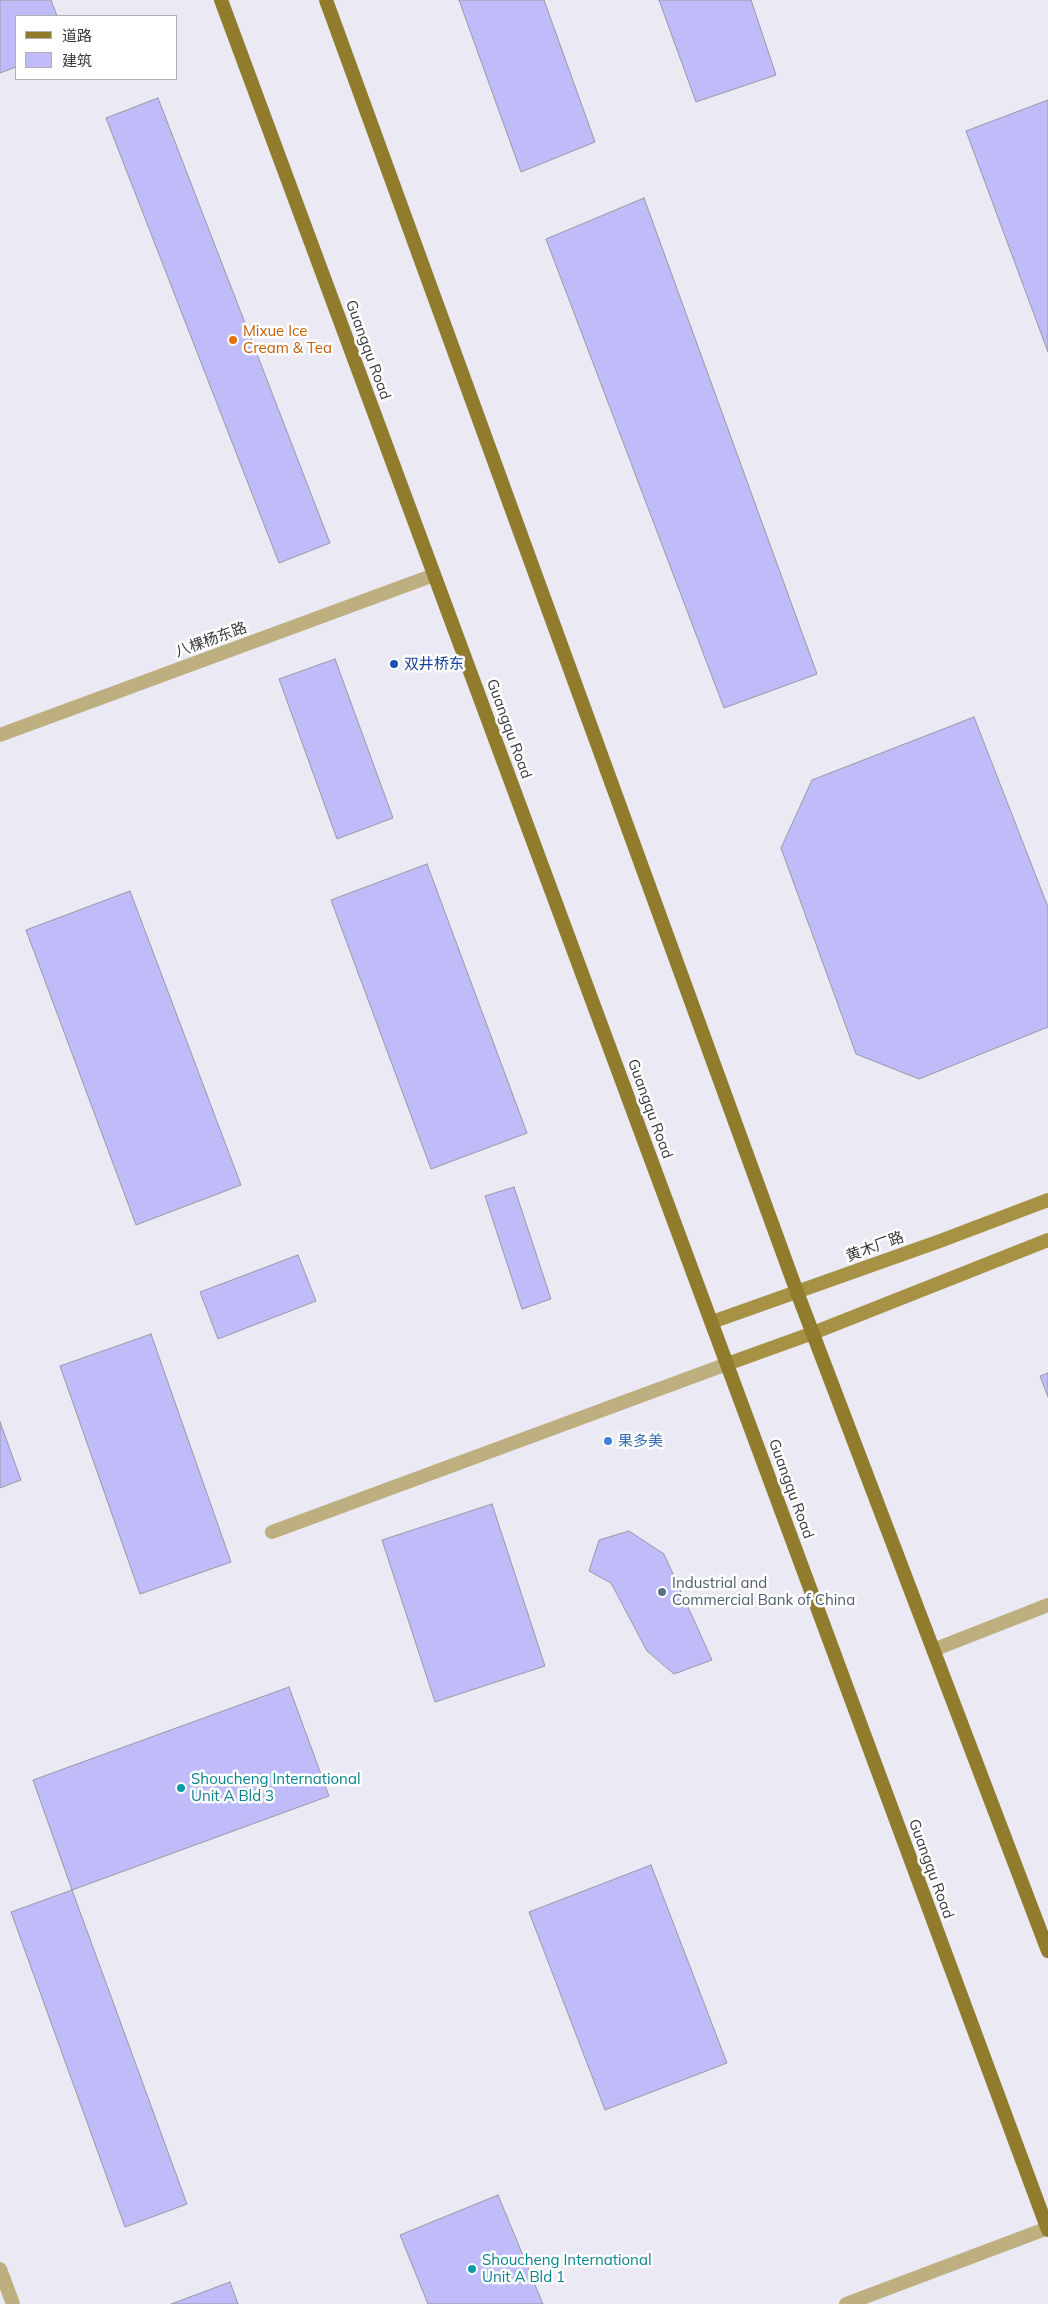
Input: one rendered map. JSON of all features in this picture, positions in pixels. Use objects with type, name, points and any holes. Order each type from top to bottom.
[{"type":"main road","name":"Guangqu Road","points":[[221,0],[1048,2229]]},
{"type":"main road","points":[[326,0],[797,1292],[1048,1951]]},
{"type":"main road","name":"黄木厂路","points":[[712,1322],[1048,1200]]},
{"type":"main road","points":[[727,1364],[1048,1240]]},
{"type":"street","name":"八棵杨东路","points":[[0,735],[434,576]]},
{"type":"street","points":[[272,1532],[727,1364]]},
{"type":"street","points":[[933,1650],[1048,1605]]},
{"type":"street","points":[[846,2304],[1048,2229]]},
{"type":"street","points":[[0,2269],[13,2304]]},
{"type":"building","points":[[0,0],[51,0],[57,15],[15,15],[15,67],[0,73]]},
{"type":"building","points":[[459,0],[544,0],[595,142],[521,172]]},
{"type":"building","points":[[659,0],[751,0],[776,75],[696,102]]},
{"type":"building","points":[[158,98],[330,543],[279,563],[106,118]]},
{"type":"building","points":[[1048,100],[1048,352],[966,131]]},
{"type":"building","points":[[644,198],[817,674],[724,708],[546,239]]},
{"type":"building","points":[[335,659],[393,818],[337,839],[279,679]]},
{"type":"building","points":[[974,717],[1048,907],[1048,1027],[919,1079],[856,1054],[781,848],[812,780]]},
{"type":"building","points":[[427,864],[527,1133],[431,1169],[331,900]]},
{"type":"building","points":[[130,891],[241,1185],[136,1225],[26,930]]},
{"type":"building","points":[[514,1187],[551,1299],[522,1309],[485,1196]]},
{"type":"building","points":[[298,1255],[316,1301],[218,1339],[200,1292]]},
{"type":"building","points":[[151,1334],[231,1562],[140,1594],[60,1366]]},
{"type":"building","points":[[1048,1373],[1048,1397],[1040,1376]]},
{"type":"building","points":[[0,1422],[21,1480],[0,1488]]},
{"type":"building","points":[[492,1504],[545,1666],[435,1702],[382,1540]]},
{"type":"building","points":[[629,1531],[664,1554],[712,1660],[674,1674],[647,1651],[611,1583],[589,1571],[599,1540]]},
{"type":"building","name":"Shoucheng International Unit A Bld 3","points":[[289,1687],[329,1796],[72,1890],[33,1780]]},
{"type":"building","points":[[651,1865],[727,2063],[605,2110],[529,1912]]},
{"type":"building","points":[[72,1890],[187,2204],[125,2227],[11,1912]]},
{"type":"building","name":"Shoucheng International Unit A Bld 1","points":[[498,2195],[543,2304],[428,2304],[400,2235]]},
{"type":"building","points":[[230,2282],[238,2304],[171,2304]]},
{"type":"place","name":"Mixue Ice Cream & Tea","points":[[233,340]]},
{"type":"place","name":"双井桥东","points":[[394,664]]},
{"type":"place","name":"果多美","points":[[608,1441]]},
{"type":"place","name":"Industrial and Commercial Bank of China","points":[[662,1592]]},
{"type":"place","name":"Shoucheng International Unit A Bld 3","points":[[181,1788]]},
{"type":"place","name":"Shoucheng International Unit A Bld 1","points":[[472,2269]]}]
